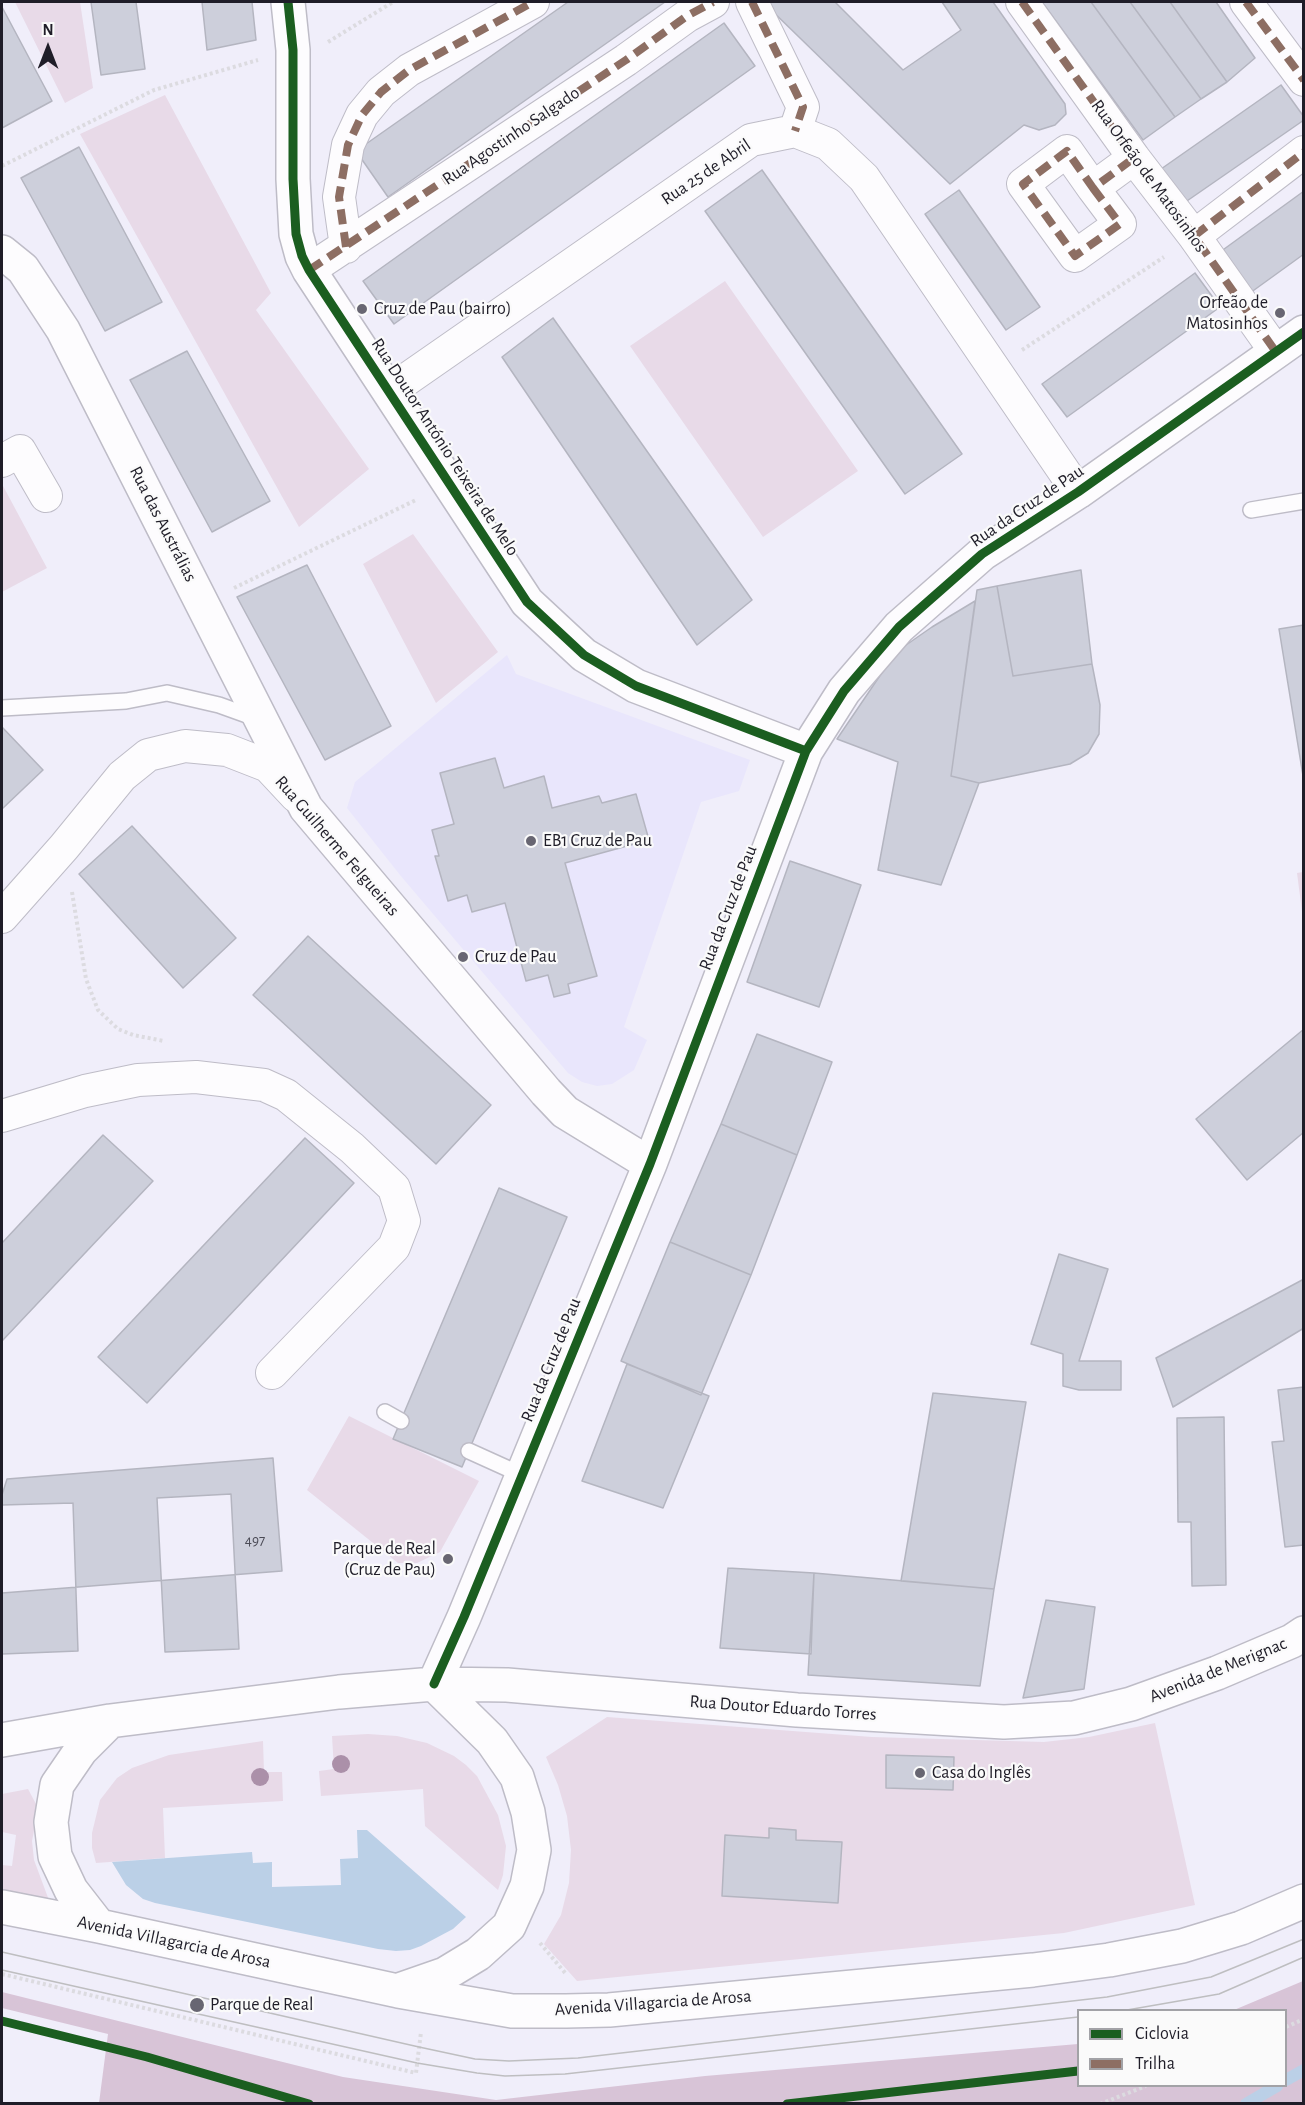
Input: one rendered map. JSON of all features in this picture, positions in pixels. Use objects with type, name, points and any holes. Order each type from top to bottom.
[{"type":"street","name":"Rua Doutor António Teixeira de Melo","points":[[288,2],[293,50],[293,179],[296,234],[302,256],[527,602],[584,655],[636,686],[806,751]]},
{"type":"street","points":[[346,247],[339,197],[348,145],[362,116],[381,92],[409,70],[533,2]]},
{"type":"street","name":"Rua Agostinho Salgado","points":[[309,270],[626,60],[687,16],[713,2]]},
{"type":"street","points":[[752,2],[803,107],[795,131],[828,144],[864,178],[1078,492]]},
{"type":"street","name":"Rua Orfeão de Matosinhos","points":[[1022,2],[1276,352]]},
{"type":"street","points":[[1246,2],[1304,80]]},
{"type":"street","name":"Rua 25 de Abril","points":[[390,391],[751,140],[795,131]]},
{"type":"street","points":[[1194,236],[1304,152]]},
{"type":"street","points":[[1093,188],[1134,158]]},
{"type":"street","name":"Rua das Austrálias","points":[[2,252],[23,269],[63,330],[306,808]]},
{"type":"street","name":"Rua da Cruz de Pau","points":[[434,1684],[464,1617],[650,1164],[806,751],[844,691],[898,627],[982,554],[1078,492],[1304,333]]},
{"type":"street","points":[[2,461],[20,451],[46,495]]},
{"type":"street","name":"Rua Guilherme Felgueiras","points":[[2,917],[64,847],[122,776],[148,755],[184,746],[227,750],[268,766],[565,1112],[650,1164]]},
{"type":"street","points":[[2,1116],[85,1091],[138,1080],[196,1077],[264,1085],[286,1095],[352,1148],[394,1188],[404,1221],[394,1247],[272,1373]]},
{"type":"street","name":"Avenida de Merignac","points":[[1131,1704],[1217,1674],[1292,1641],[1304,1633]]},
{"type":"street","points":[[2,1740],[110,1721],[339,1692],[434,1684],[492,1741],[517,1777],[528,1812],[534,1850],[527,1886],[509,1926],[478,1954],[445,1974],[398,1991]]},
{"type":"street","name":"Rua Doutor Eduardo Torres","points":[[434,1684],[507,1685],[796,1710],[1004,1722],[1074,1718],[1131,1704]]},
{"type":"street","points":[[99,1926],[71,1890],[59,1864],[51,1822],[57,1785],[81,1750],[110,1721]]},
{"type":"street","name":"Avenida Villagarcia de Arosa","points":[[2,1907],[398,1991],[512,2011],[596,2010],[1033,1970],[1182,1946],[1241,1928],[1304,1901]]},
{"type":"lane","points":[[1251,510],[1304,501]]},
{"type":"lane","points":[[2,708],[126,701],[167,693],[219,705],[263,721]]},
{"type":"lane","points":[[385,1412],[401,1421]]},
{"type":"lane","points":[[469,1451],[522,1475]]},
{"type":"path","points":[[2,166],[154,90],[293,50],[320,47],[393,2]]},
{"type":"path","points":[[994,369],[1194,236]]},
{"type":"path","points":[[203,603],[450,483]]},
{"type":"path","points":[[64,847],[86,979],[98,1010],[118,1029],[133,1035],[166,1041]]},
{"type":"path","points":[[515,1913],[596,2010]]},
{"type":"path","points":[[2,1974],[416,2073],[421,2028]]},
{"type":"path","points":[[1287,2027],[1304,2019]]},
{"type":"path","points":[[2,2021],[147,2057],[309,2103]]},
{"type":"path","points":[[787,2103],[1077,2071]]},
{"type":"path","points":[[1100,2103],[1141,2087]]},
{"type":"shaded area","points":[[15,2],[80,2],[93,88],[65,103]]},
{"type":"shaded area","points":[[165,95],[271,293],[256,310],[369,469],[299,527],[80,134]]},
{"type":"shaded area","points":[[725,281],[858,471],[763,537],[630,346]]},
{"type":"shaded area","points":[[2,484],[47,568],[2,592]]},
{"type":"shaded area","points":[[413,534],[498,652],[436,703],[363,564]]},
{"type":"shaded area","name":"EB1 Cruz de Pau","points":[[507,655],[516,674],[750,760],[739,791],[701,802],[624,1027],[647,1040],[634,1070],[612,1084],[597,1086],[582,1082],[568,1073],[400,875],[347,808],[355,782]]},
{"type":"shaded area","points":[[1304,872],[1303,919],[1297,873]]},
{"type":"shaded area","points":[[349,1416],[479,1481],[440,1552],[417,1563],[398,1563],[307,1490]]},
{"type":"shaded area","points":[[607,1717],[872,1737],[1044,1742],[1089,1737],[1155,1723],[1195,1905],[1064,1933],[577,1981],[544,1944],[561,1915],[569,1883],[571,1850],[567,1816],[558,1785],[546,1757]]},
{"type":"shaded area","points":[[368,1734],[397,1736],[427,1743],[454,1756],[477,1776],[498,1815],[506,1846],[503,1875],[498,1890],[425,1826],[423,1789],[321,1796],[319,1771],[334,1769],[332,1736]]},
{"type":"shaded area","points":[[263,1741],[264,1772],[282,1772],[283,1801],[163,1808],[165,1858],[96,1863],[92,1848],[92,1833],[100,1800],[117,1778],[132,1768],[169,1755]]},
{"type":"shaded area","points":[[28,1789],[36,1804],[36,1821],[32,1841],[34,1860],[50,1903],[2,1892],[2,1865],[12,1866],[16,1835],[2,1832],[2,1794]]},
{"type":"shaded area","name":"Parque de Real","points":[[1303,1981],[1303,2104],[99,2103],[108,2034],[2,2008],[2,1992],[343,2077],[496,2100],[705,2076],[1077,2044],[1077,2087],[1287,2087],[1287,2009],[1236,2009]]},
{"type":"water","points":[[357,1830],[367,1830],[466,1917],[453,1929],[410,1950],[378,1949],[155,1903],[143,1899],[126,1885],[112,1862],[252,1852],[253,1863],[272,1862],[272,1887],[341,1885],[340,1859],[358,1858]]},
{"type":"building","points":[[91,2],[136,2],[145,69],[101,75]]},
{"type":"building","points":[[202,2],[252,2],[256,40],[207,50]]},
{"type":"building","points":[[568,2],[665,2],[388,197],[356,151]]},
{"type":"building","points":[[763,2],[835,2],[903,70],[961,30],[942,2],[993,2],[1065,104],[1066,114],[1055,125],[1039,130],[1024,125],[950,184]]},
{"type":"building","points":[[1042,2],[1091,2],[1175,117],[1143,140]]},
{"type":"building","points":[[1091,2],[1130,2],[1201,99],[1175,117]]},
{"type":"building","points":[[1130,2],[1170,2],[1227,82],[1201,99]]},
{"type":"building","points":[[1170,2],[1216,2],[1255,58],[1227,82]]},
{"type":"building","points":[[2,7],[52,101],[2,128]]},
{"type":"building","points":[[724,23],[755,66],[394,324],[363,281]]},
{"type":"building","points":[[1281,85],[1304,120],[1184,203],[1161,169]]},
{"type":"building","points":[[79,147],[162,302],[105,331],[21,178]]},
{"type":"building","points":[[762,170],[962,454],[905,494],[705,211]]},
{"type":"building","points":[[959,190],[1040,307],[1006,330],[925,214]]},
{"type":"building","points":[[1304,191],[1304,254],[1250,293],[1220,252]]},
{"type":"building","points":[[1195,273],[1220,307],[1067,417],[1042,384]]},
{"type":"building","points":[[553,318],[752,600],[697,645],[502,357]]},
{"type":"building","points":[[187,351],[270,501],[212,532],[130,380]]},
{"type":"building","points":[[307,565],[391,726],[325,760],[237,597]]},
{"type":"building","points":[[1081,570],[1092,664],[1013,676],[997,586]]},
{"type":"building","points":[[997,586],[1013,676],[1092,664],[1100,705],[1099,734],[1088,753],[1070,764],[979,783],[951,776],[977,590]]},
{"type":"building","points":[[975,601],[951,776],[979,783],[941,885],[878,870],[898,762],[837,739],[896,652]]},
{"type":"building","points":[[1304,625],[1304,782],[1279,629]]},
{"type":"building","points":[[2,727],[43,770],[2,809]]},
{"type":"building","points":[[495,758],[504,788],[544,776],[552,808],[599,796],[602,803],[636,794],[649,840],[565,863],[597,976],[568,984],[570,993],[554,997],[548,975],[526,981],[505,903],[472,912],[467,895],[448,901],[435,856],[439,856],[432,830],[454,824],[440,773]]},
{"type":"building","points":[[132,826],[236,938],[183,988],[79,874]]},
{"type":"building","points":[[790,861],[861,885],[819,1007],[747,982]]},
{"type":"building","points":[[308,936],[491,1105],[436,1164],[253,995]]},
{"type":"building","points":[[1304,1029],[1304,1132],[1247,1180],[1196,1119]]},
{"type":"building","points":[[757,1034],[832,1062],[797,1155],[721,1124]]},
{"type":"building","points":[[721,1124],[797,1155],[751,1275],[670,1242]]},
{"type":"building","points":[[103,1135],[153,1181],[2,1341],[2,1243]]},
{"type":"building","points":[[305,1138],[354,1183],[147,1403],[98,1357]]},
{"type":"building","points":[[499,1188],[567,1217],[462,1467],[393,1439]]},
{"type":"building","points":[[670,1242],[751,1275],[701,1395],[621,1361]]},
{"type":"building","points":[[1059,1254],[1108,1269],[1079,1361],[1121,1361],[1121,1390],[1079,1390],[1063,1386],[1063,1354],[1031,1344]]},
{"type":"building","points":[[1304,1279],[1304,1328],[1173,1407],[1156,1358]]},
{"type":"building","points":[[627,1364],[709,1396],[663,1508],[582,1481]]},
{"type":"building","points":[[1304,1387],[1304,1545],[1285,1547],[1272,1442],[1284,1441],[1278,1390]]},
{"type":"building","points":[[933,1393],[1026,1402],[994,1589],[901,1581]]},
{"type":"building","points":[[1224,1417],[1226,1585],[1192,1586],[1191,1522],[1178,1522],[1177,1418]]},
{"type":"building","points":[[273,1458],[282,1571],[2,1593],[2,1495],[7,1479]]},
{"type":"building","points":[[231,1494],[239,1649],[165,1652],[157,1498]]},
{"type":"building","points":[[73,1503],[78,1651],[2,1654],[2,1505]]},
{"type":"building","points":[[728,1568],[814,1573],[811,1654],[720,1648]]},
{"type":"building","points":[[814,1573],[994,1589],[980,1686],[808,1675]]},
{"type":"building","points":[[1046,1600],[1095,1607],[1084,1689],[1023,1698]]},
{"type":"building","name":"Casa do Inglês","points":[[886,1755],[954,1757],[953,1790],[886,1788]]},
{"type":"building","points":[[769,1828],[796,1830],[796,1840],[842,1842],[838,1903],[722,1896],[725,1835],[769,1838]]},
{"type":"waterway","points":[[1287,2079],[1304,2070]]},
{"type":"waterway","points":[[1246,2104],[1275,2087]]},
{"type":"tram line","points":[[2,1952],[419,2047],[475,2059],[509,2061],[578,2058],[1107,1997],[1211,1977],[1304,1939]]},
{"type":"tram line","points":[[1133,2009],[1219,1994],[1304,1957]]},
{"type":"tram line","points":[[2,1970],[417,2063],[505,2076],[565,2074],[1077,2017]]},
{"type":"marked path","points":[[346,247],[339,197],[348,145],[362,115],[381,92],[409,70],[533,2]]},
{"type":"marked path","points":[[309,270],[626,60],[687,16],[713,2]]},
{"type":"marked path","points":[[752,2],[803,107],[795,131]]},
{"type":"marked path","points":[[1022,2],[1276,352]]},
{"type":"marked path","points":[[1246,2],[1304,80]]},
{"type":"marked path","points":[[1093,188],[1120,224],[1075,256],[1023,184],[1067,151],[1093,188],[1134,158]]},
{"type":"marked path","points":[[1194,236],[1304,152]]},
{"type":"cycle path","points":[[288,2],[293,50],[293,179],[296,234],[302,256],[527,602],[584,655],[636,686],[806,751]]},
{"type":"cycle path","points":[[434,1684],[464,1617],[650,1164],[806,751],[844,691],[899,627],[982,554],[1078,492],[1304,332]]},
{"type":"cycle path","points":[[2,2021],[147,2057],[309,2104]]},
{"type":"cycle path","points":[[787,2104],[1077,2071]]},
{"type":"place","name":"Cruz de Pau (bairro)","points":[[362,309]]},
{"type":"place","name":"Orfeão de Matosinhos","points":[[1280,313]]},
{"type":"place","name":"EB1 Cruz de Pau","points":[[531,841]]},
{"type":"place","name":"Cruz de Pau","points":[[463,957]]},
{"type":"place","name":"Parque de Real (Cruz de Pau)","points":[[448,1559]]},
{"type":"place","name":"Casa do Inglês","points":[[920,1773]]},
{"type":"place","name":"Parque de Real","points":[[197,2005]]}]
